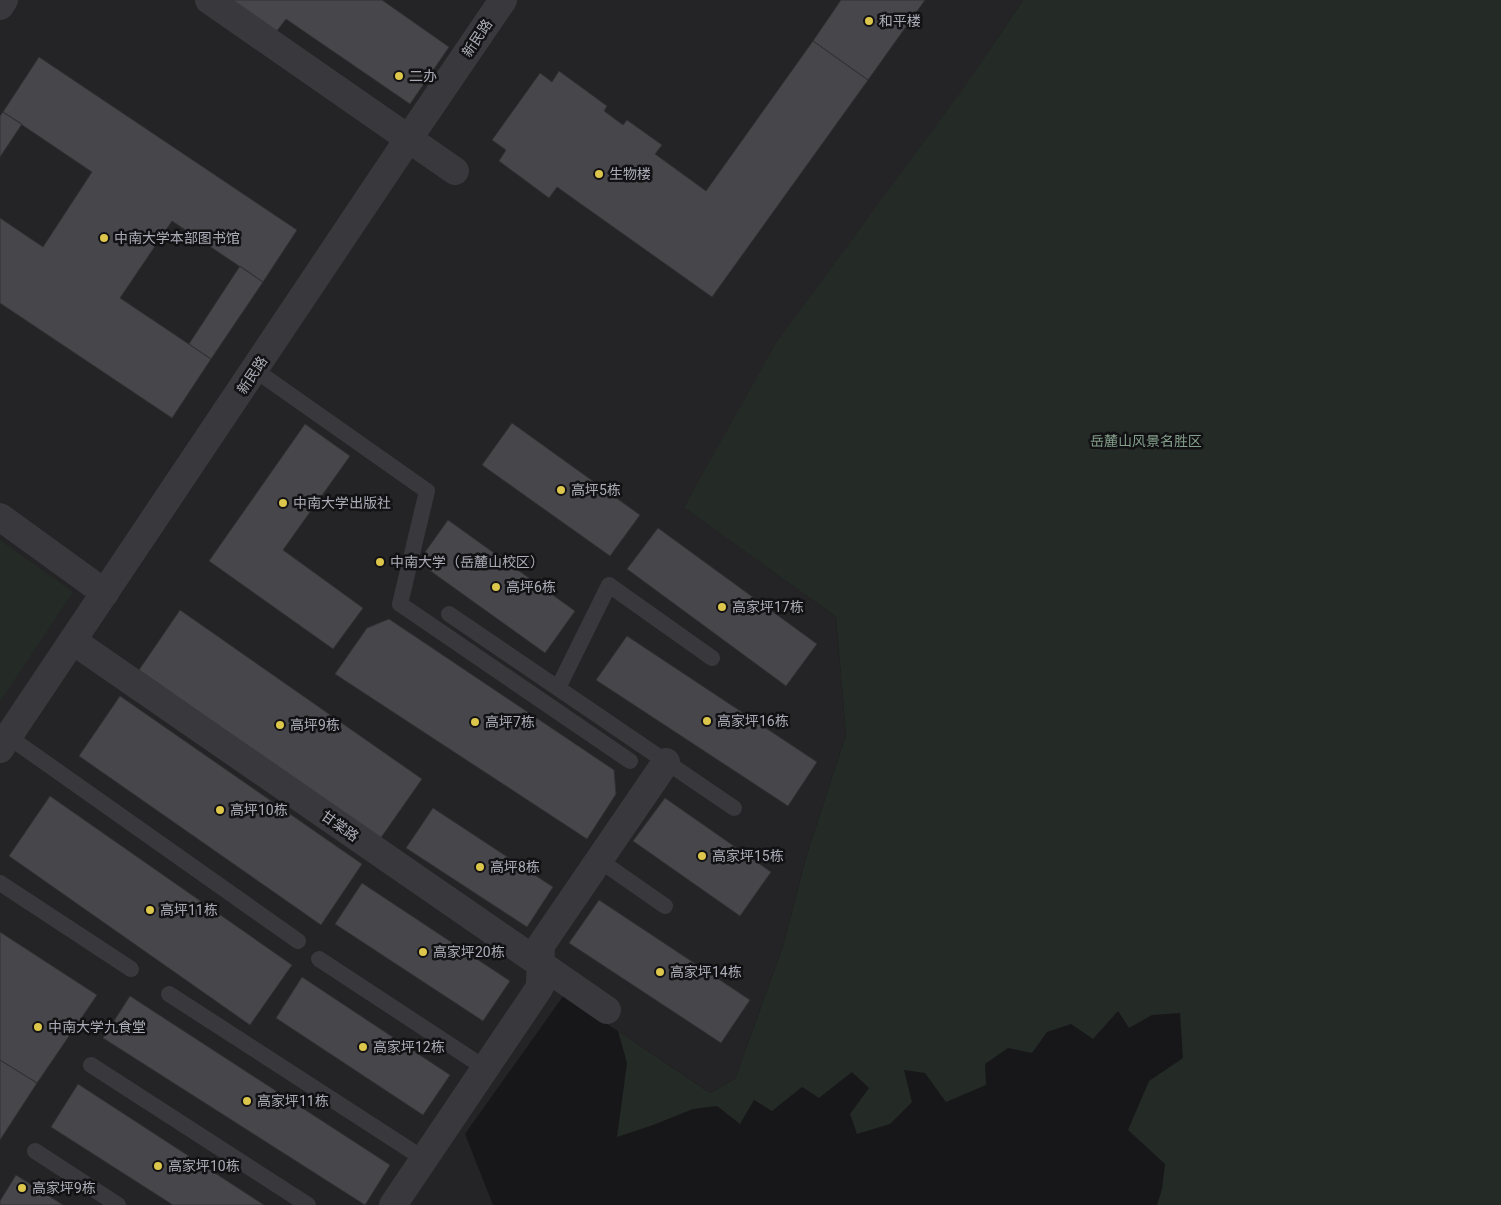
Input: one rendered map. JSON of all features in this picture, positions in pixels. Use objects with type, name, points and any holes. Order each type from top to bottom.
[{"type":"street","points":[[0,6],[4,0]]},
{"type":"street","points":[[209,0],[455,171]]},
{"type":"street","name":"新民路","points":[[4,743],[503,0]]},
{"type":"street","points":[[0,517],[105,593]]},
{"type":"street","name":"甘棠路","points":[[73,641],[607,1010]]},
{"type":"street","points":[[393,1205],[540,987],[541,945],[666,762]]},
{"type":"lane","points":[[255,370],[427,490],[400,604],[630,761]]},
{"type":"lane","points":[[558,688],[609,585],[712,658]]},
{"type":"lane","points":[[449,614],[734,808]]},
{"type":"lane","points":[[4,743],[298,941]]},
{"type":"lane","points":[[599,860],[665,906]]},
{"type":"lane","points":[[0,883],[131,969]]},
{"type":"lane","points":[[319,958],[484,1068]]},
{"type":"lane","points":[[168,994],[424,1158]]},
{"type":"lane","points":[[90,1065],[308,1205]]},
{"type":"lane","points":[[34,1152],[118,1205]]},
{"type":"shaded area","name":"中南大学（岳麓山校区）","points":[[0,0],[1023,0],[684,506],[836,617],[846,735],[807,854],[783,946],[735,1079],[710,1093],[564,995],[465,1134],[493,1205],[0,1205]]},
{"type":"green space","name":"岳麓山风景名胜区","points":[[1023,0],[1501,0],[1501,1205],[1157,1205],[1162,1189],[1165,1164],[1128,1130],[1149,1081],[1183,1058],[1180,1013],[1152,1015],[1129,1028],[1118,1011],[1093,1039],[1071,1024],[1047,1032],[1032,1053],[1008,1048],[985,1064],[986,1085],[946,1102],[925,1073],[904,1070],[912,1102],[890,1124],[857,1134],[850,1114],[869,1088],[852,1072],[819,1098],[802,1087],[772,1111],[754,1100],[740,1124],[717,1106],[693,1109],[617,1137],[627,1063],[618,1031],[710,1093],[735,1079],[783,946],[807,854],[846,735],[836,617],[684,507],[776,343],[965,86]]},
{"type":"green space","points":[[0,540],[73,592],[0,702]]},
{"type":"building","name":"二办","points":[[230,0],[382,0],[449,47],[410,104],[286,19],[276,32]]},
{"type":"building","name":"和平楼","points":[[841,0],[925,0],[868,80],[813,41]]},
{"type":"building","name":"生物楼","points":[[813,41],[868,80],[712,297],[557,187],[549,198],[499,161],[506,150],[492,140],[540,73],[552,82],[559,71],[607,106],[604,111],[623,125],[627,120],[662,145],[655,154],[706,191]]},
{"type":"building","name":"中南大学本部图书馆","points":[[39,57],[297,230],[263,282],[172,221],[120,298],[211,359],[172,418],[0,303],[0,218],[43,247],[92,172],[3,112]]},
{"type":"building","points":[[3,112],[22,124],[0,157],[0,116]]},
{"type":"building","points":[[240,266],[263,282],[211,359],[189,344]]},
{"type":"building","name":"高坪5栋","points":[[512,423],[640,515],[610,556],[482,465]]},
{"type":"building","name":"中南大学出版社","points":[[305,424],[350,456],[283,550],[363,608],[333,649],[209,561]]},
{"type":"building","name":"高坪6栋","points":[[448,520],[575,611],[545,653],[418,562]]},
{"type":"building","name":"高家坪17栋","points":[[658,528],[817,644],[786,686],[627,569]]},
{"type":"building","name":"高坪9栋","points":[[180,610],[422,779],[380,839],[139,670]]},
{"type":"building","name":"高坪7栋","points":[[389,619],[614,770],[616,794],[587,839],[335,674],[367,628]]},
{"type":"building","name":"高家坪16栋","points":[[627,636],[817,762],[788,806],[596,680]]},
{"type":"building","name":"高坪10栋","points":[[120,696],[362,864],[321,925],[79,756]]},
{"type":"building","name":"高坪11栋","points":[[50,796],[292,965],[250,1025],[9,856]]},
{"type":"building","name":"高家坪15栋","points":[[665,798],[771,872],[740,916],[633,841]]},
{"type":"building","name":"高坪8栋","points":[[433,808],[553,887],[527,927],[406,848]]},
{"type":"building","name":"高家坪20栋","points":[[362,883],[510,981],[483,1021],[335,924]]},
{"type":"building","name":"高家坪14栋","points":[[599,900],[750,1000],[721,1043],[569,943]]},
{"type":"building","name":"中南大学九食堂","points":[[0,932],[97,995],[37,1083],[0,1060]]},
{"type":"building","name":"高家坪12栋","points":[[302,977],[450,1075],[423,1115],[276,1018]]},
{"type":"building","name":"高家坪11栋","points":[[130,996],[390,1165],[365,1205],[103,1038]]},
{"type":"building","points":[[0,1060],[37,1083],[0,1140]]},
{"type":"building","name":"高家坪10栋","points":[[78,1084],[264,1205],[173,1205],[51,1127]]},
{"type":"building","name":"高家坪9栋","points":[[16,1175],[63,1205],[0,1205],[0,1201]]},
{"type":"place","name":"和平楼","points":[[869,21]]},
{"type":"place","name":"二办","points":[[399,76]]},
{"type":"place","name":"生物楼","points":[[599,174]]},
{"type":"place","name":"中南大学本部图书馆","points":[[104,238]]},
{"type":"place","name":"高坪5栋","points":[[561,490]]},
{"type":"place","name":"中南大学出版社","points":[[283,503]]},
{"type":"place","name":"中南大学（岳麓山校区）","points":[[380,562]]},
{"type":"place","name":"高坪6栋","points":[[496,587]]},
{"type":"place","name":"高家坪17栋","points":[[722,607]]},
{"type":"place","name":"高家坪16栋","points":[[707,721]]},
{"type":"place","name":"高坪7栋","points":[[475,722]]},
{"type":"place","name":"高坪9栋","points":[[280,725]]},
{"type":"place","name":"高坪10栋","points":[[220,810]]},
{"type":"place","name":"高家坪15栋","points":[[702,856]]},
{"type":"place","name":"高坪8栋","points":[[480,867]]},
{"type":"place","name":"高坪11栋","points":[[150,910]]},
{"type":"place","name":"高家坪20栋","points":[[423,952]]},
{"type":"place","name":"高家坪14栋","points":[[660,972]]},
{"type":"place","name":"中南大学九食堂","points":[[38,1027]]},
{"type":"place","name":"高家坪12栋","points":[[363,1047]]},
{"type":"place","name":"高家坪11栋","points":[[247,1101]]},
{"type":"place","name":"高家坪10栋","points":[[158,1166]]},
{"type":"place","name":"高家坪9栋","points":[[22,1188]]}]
